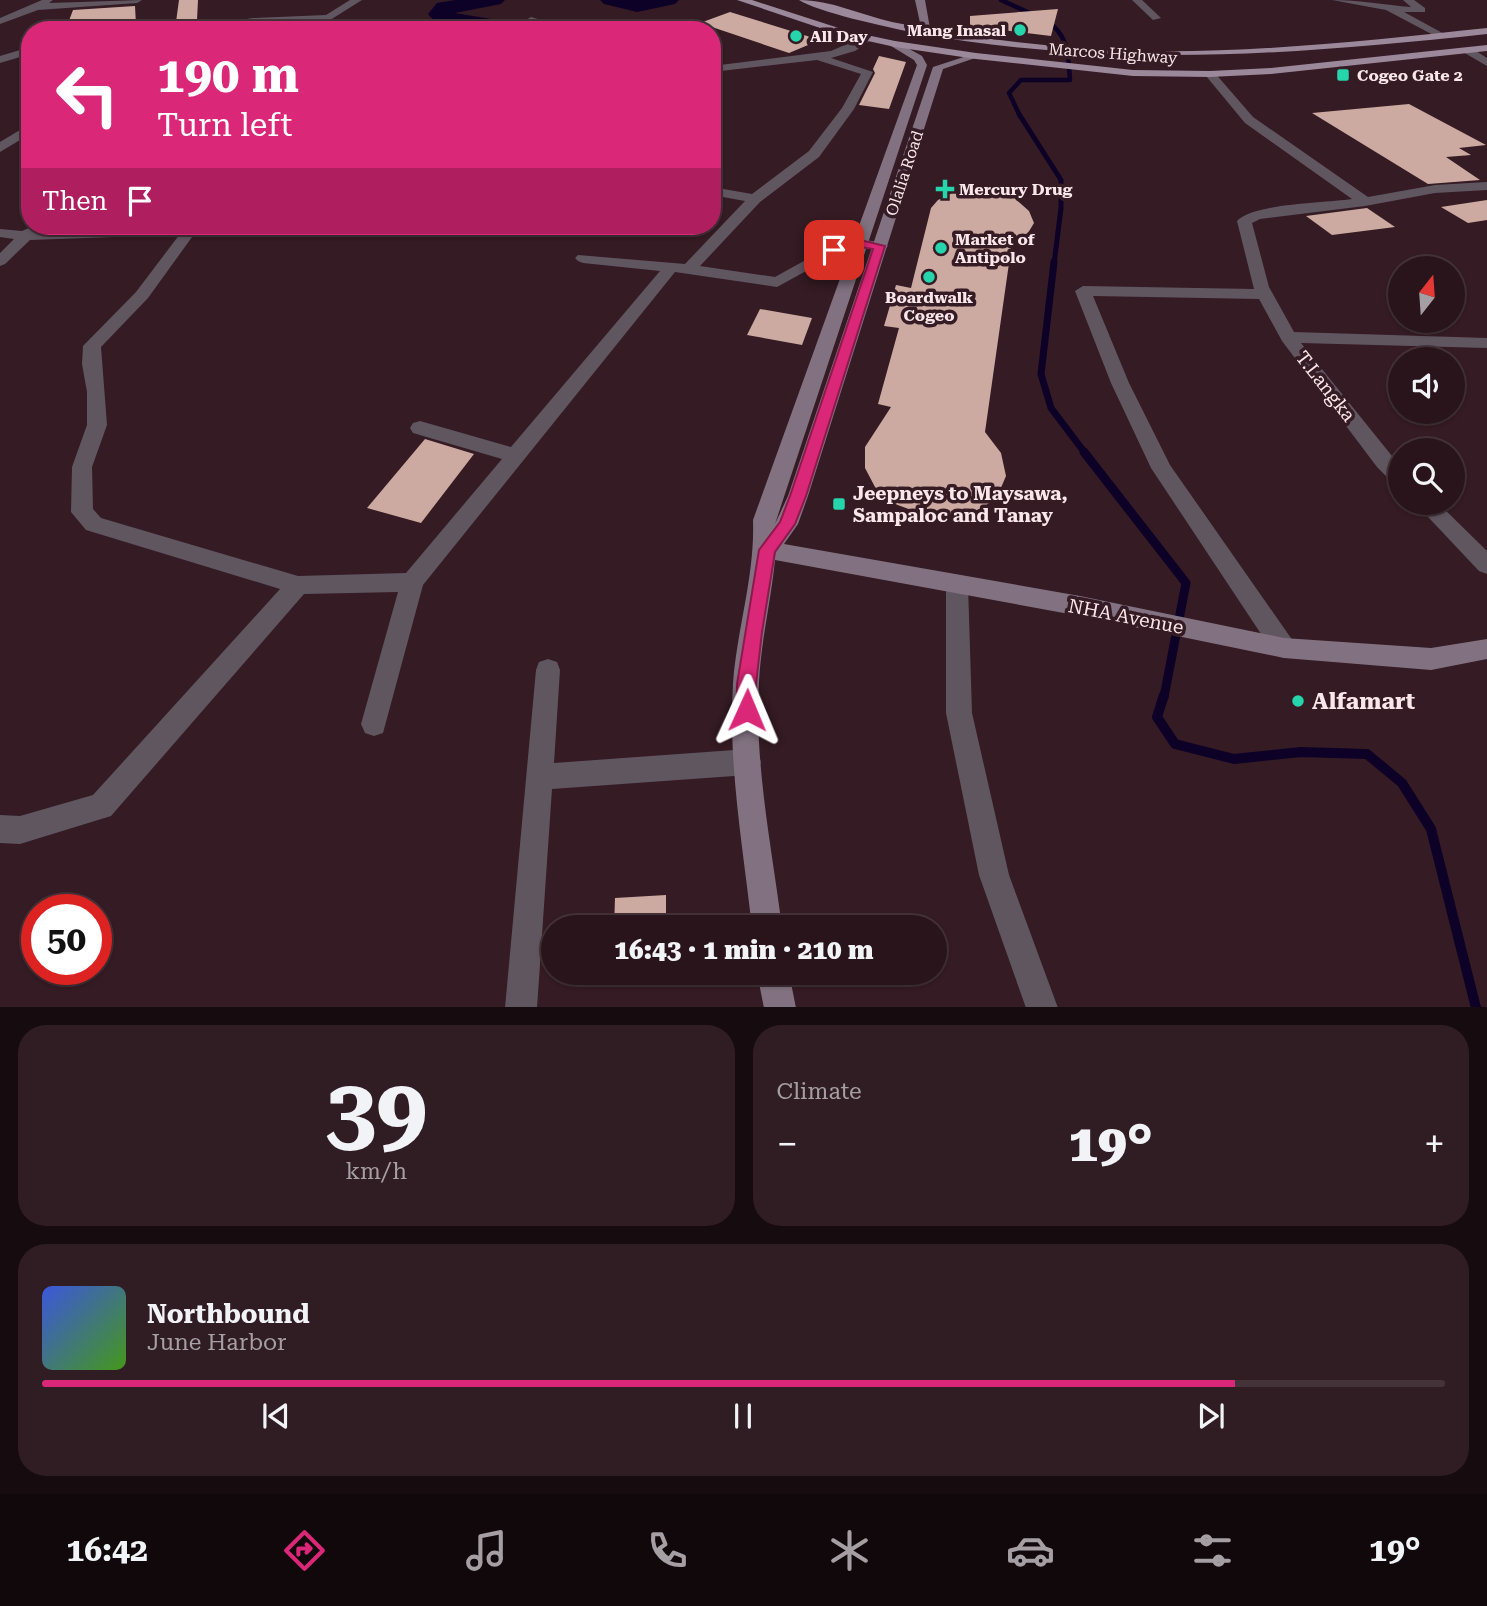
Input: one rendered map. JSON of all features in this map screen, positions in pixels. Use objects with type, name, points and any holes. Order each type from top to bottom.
[{"type":"main road","name":"Marcos Highway","points":[[742,0],[895,44],[976,57],[1133,73],[1210,74],[1271,71],[1487,48]]},
{"type":"main road","name":"Marcos Highway","points":[[804,0],[845,13],[927,32],[1062,49],[1173,55],[1267,52],[1487,31]]},
{"type":"main road","points":[[920,0],[927,32]]},
{"type":"main road","name":"Olalia Road","points":[[766,915],[748,762],[746,684],[756,606],[767,550],[787,524],[798,496],[922,65],[918,58],[895,44]]},
{"type":"main road","points":[[1267,52],[1304,54],[1313,58],[1271,71]]},
{"type":"main road","name":"Olalia Road","points":[[870,245],[938,67],[976,57]]},
{"type":"main road","name":"NHA Avenue","points":[[767,550],[1080,606],[1284,648],[1431,659],[1487,649]]},
{"type":"main road","points":[[775,985],[780,1007]]},
{"type":"street","points":[[0,21],[48,0]]},
{"type":"street","points":[[37,7],[137,0]]},
{"type":"street","points":[[325,21],[357,0]]},
{"type":"street","points":[[1136,0],[1156,18]]},
{"type":"street","points":[[1337,0],[1422,10],[1408,0]]},
{"type":"street","points":[[1389,8],[1443,36]]},
{"type":"street","points":[[253,21],[329,18]]},
{"type":"street","points":[[721,68],[840,54],[869,38]]},
{"type":"street","points":[[1467,50],[1487,63]]},
{"type":"street","points":[[0,60],[21,53]]},
{"type":"street","points":[[721,230],[755,199],[814,154],[848,109],[867,72],[817,57]]},
{"type":"street","points":[[1210,74],[1249,120],[1365,202],[1435,189],[1487,186]]},
{"type":"street","points":[[1,145],[21,133]]},
{"type":"street","points":[[721,193],[755,199]]},
{"type":"street","name":"T.Langka","points":[[1365,202],[1257,215],[1244,221],[1263,291],[1288,337],[1388,466]]},
{"type":"street","points":[[0,233],[23,236],[53,235]]},
{"type":"street","points":[[186,235],[142,295],[92,346],[97,425],[82,467],[82,513],[94,524],[298,585],[412,582]]},
{"type":"street","points":[[374,724],[412,582],[680,268],[716,235]]},
{"type":"street","points":[[0,261],[23,236]]},
{"type":"street","points":[[583,258],[777,282],[834,250],[870,245]]},
{"type":"street","points":[[1263,291],[1083,291],[1120,383],[1161,468],[1284,648]]},
{"type":"street","points":[[1288,337],[1487,343]]},
{"type":"street","points":[[420,428],[517,456]]},
{"type":"street","points":[[1437,515],[1487,565]]},
{"type":"street","points":[[0,829],[20,830],[102,806],[298,585]]},
{"type":"street","points":[[957,585],[959,713],[994,875],[1042,1007]]},
{"type":"street","points":[[521,1007],[548,670]]},
{"type":"street","points":[[541,777],[748,762]]},
{"type":"building","points":[[179,0],[198,0],[197,20],[176,21]]},
{"type":"building","points":[[135,6],[136,21],[69,21],[73,10]]},
{"type":"building","points":[[1058,9],[1051,36],[970,26],[970,16]]},
{"type":"building","points":[[730,12],[820,40],[789,53],[721,30],[721,21],[705,21]]},
{"type":"building","points":[[879,56],[906,62],[889,109],[859,105],[875,73],[873,69]]},
{"type":"building","points":[[1409,104],[1486,145],[1459,148],[1471,155],[1446,157],[1480,180],[1428,184],[1312,113]]},
{"type":"building","points":[[971,191],[1011,195],[1029,211],[1034,223],[1028,233],[1012,242],[985,432],[1001,453],[1006,476],[997,497],[981,509],[965,514],[925,515],[895,504],[875,487],[865,468],[865,447],[891,407],[878,404],[899,328],[884,326],[896,285],[911,288],[931,208],[938,200],[952,193]]},
{"type":"building","points":[[1487,200],[1487,220],[1468,223],[1441,207]]},
{"type":"building","points":[[1367,208],[1395,227],[1332,235],[1306,216]]},
{"type":"building","points":[[760,309],[812,318],[802,345],[747,335]]},
{"type":"building","points":[[425,439],[474,454],[421,523],[367,508]]},
{"type":"building","points":[[666,895],[666,915],[614,915],[615,898]]},
{"type":"waterway","points":[[455,21],[439,14],[445,8],[494,0]]},
{"type":"waterway","points":[[611,0],[637,6],[668,0]]},
{"type":"waterway","points":[[1001,0],[1034,15]]},
{"type":"waterway","points":[[1019,114],[1009,93],[1021,80],[1070,80],[1066,46],[1059,32],[1046,21]]},
{"type":"waterway","points":[[1019,114],[1061,180],[1061,208],[1054,264]]},
{"type":"waterway","points":[[1054,262],[1041,374],[1051,408],[1085,453]]},
{"type":"waterway","points":[[1084,452],[1186,583],[1164,697]]},
{"type":"waterway","points":[[1164,695],[1157,717],[1175,744],[1234,759],[1301,752],[1367,754],[1402,783],[1431,829],[1476,1007]]},
{"type":"place","name":"Mang Inasal","points":[[1020,30]]},
{"type":"place","name":"All Day","points":[[796,36]]},
{"type":"place","name":"Cogeo Gate 2","points":[[1343,75]]},
{"type":"place","name":"Mercury Drug","points":[[945,189]]},
{"type":"place","name":"Market of Antipolo","points":[[941,248]]},
{"type":"place","name":"Boardwalk Cogeo","points":[[929,277]]},
{"type":"place","name":"Jeepneys to Maysawa, Sampaloc and Tanay","points":[[839,504]]},
{"type":"place","name":"Alfamart","points":[[1298,701]]},
{"type":"route","points":[[747,710],[746,684],[756,606],[767,550],[787,524],[798,496],[880,246],[860,243],[834,250]]}]
